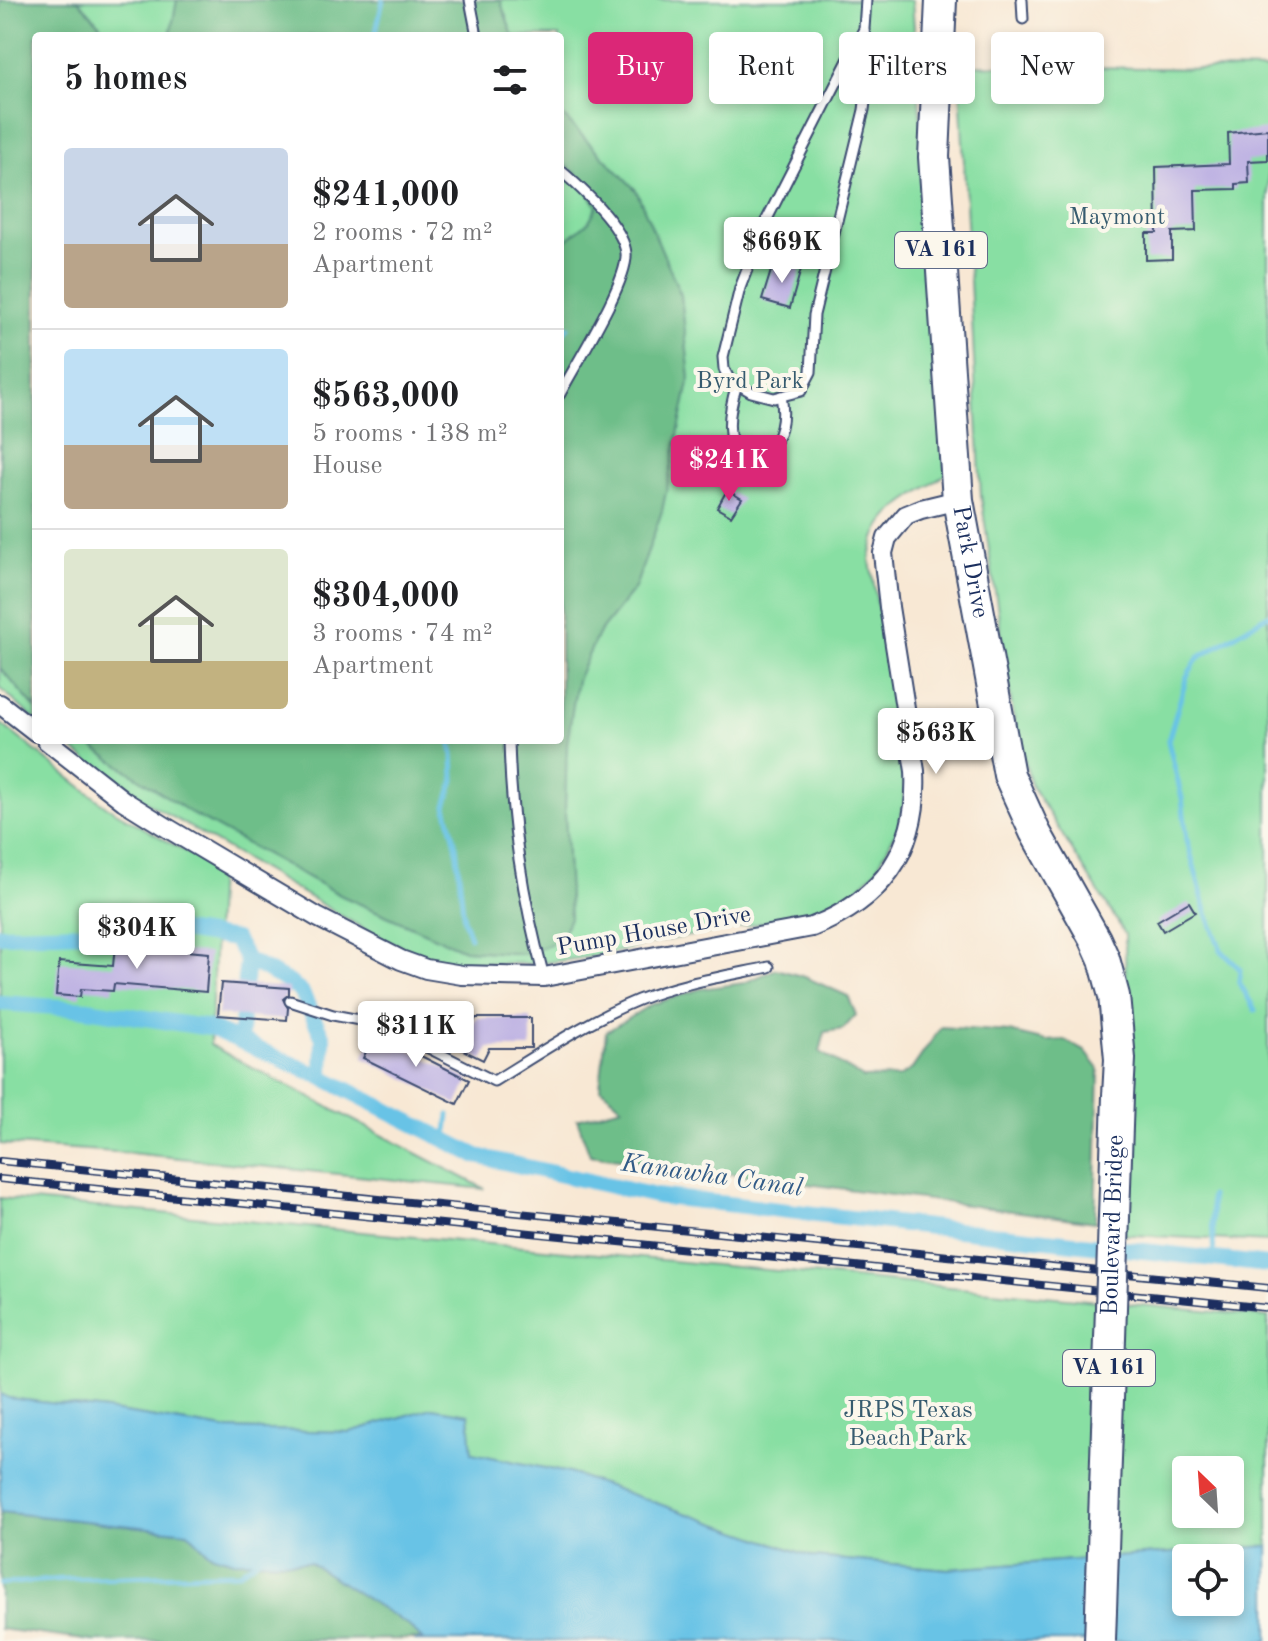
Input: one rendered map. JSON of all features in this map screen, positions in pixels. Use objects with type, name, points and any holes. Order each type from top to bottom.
[{"type":"main road","name":"Park Drive","points":[[941,0],[934,157],[958,500],[1009,775],[1035,832],[1095,939],[1111,984],[1120,1059],[1118,1096]]},
{"type":"main road","name":"Boulevard Bridge","points":[[1100,1641],[1118,1096]]},
{"type":"street","name":"Pump House Drive","points":[[51,744],[124,801],[169,829],[317,917],[401,960],[426,969],[462,975],[544,977],[812,927],[850,909],[888,875],[907,842],[916,797],[911,742],[883,553],[887,538],[906,515],[958,500]]},
{"type":"street","points":[[0,704],[32,729]]},
{"type":"lane","points":[[470,0],[476,32]]},
{"type":"lane","points":[[864,29],[764,225],[740,288],[723,357],[724,369],[729,379],[751,392],[774,398],[801,391],[811,372],[814,315],[864,110],[869,70],[864,29],[866,0]]},
{"type":"lane","points":[[1022,0],[1023,19]]},
{"type":"lane","points":[[564,174],[601,210],[618,234],[626,254],[617,286],[564,386]]},
{"type":"lane","points":[[737,384],[729,411],[730,436],[738,455],[747,460],[757,459],[775,442],[783,421],[781,396]]},
{"type":"lane","points":[[509,744],[514,827],[525,907],[544,977]]},
{"type":"lane","points":[[290,1001],[333,1015],[381,1024],[494,1081],[593,1020],[641,999],[687,984],[769,967]]},
{"type":"green space","name":"Byrd Park","points":[[0,0],[912,0],[914,32],[839,32],[839,104],[919,104],[946,474],[896,508],[879,530],[873,544],[870,561],[904,766],[904,803],[899,826],[876,870],[856,890],[833,906],[800,916],[667,940],[599,956],[534,964],[440,962],[378,937],[126,790],[65,744],[564,744],[564,32],[32,32],[32,717],[0,688]]},
{"type":"green space","points":[[78,0],[106,32],[32,32],[32,704],[0,668],[0,2]]},
{"type":"green space","points":[[177,0],[500,0],[512,32],[171,32]]},
{"type":"green space","name":"Maymont","points":[[975,65],[991,66],[991,104],[1104,104],[1104,67],[1268,70],[1268,1242],[1114,1234],[1127,1067],[1125,934],[1031,785],[1013,714],[981,496],[961,104],[975,104]]},
{"type":"green space","points":[[564,117],[636,190],[681,295],[690,378],[662,511],[635,588],[598,634],[577,680],[567,743],[565,811],[570,918],[559,941],[526,954],[464,950],[342,896],[194,815],[88,744],[564,744],[564,243],[589,221],[597,206],[588,192],[586,181],[564,164]]},
{"type":"green space","points":[[0,723],[107,807],[218,870],[210,1045],[485,1189],[130,1153],[0,1144]]},
{"type":"green space","points":[[776,969],[805,977],[848,996],[856,1015],[843,1029],[825,1032],[820,1052],[863,1078],[899,1077],[912,1069],[941,1027],[1009,1032],[1046,1041],[1064,1040],[1085,1051],[1099,1069],[1095,1222],[590,1155],[577,1119],[622,1107],[600,1087],[606,1032],[650,1005],[700,989],[744,983]]},
{"type":"green space","name":"JRPS Texas Beach Park","points":[[0,1198],[1268,1317],[1268,1546],[1172,1544],[1172,1553],[948,1569],[813,1557],[569,1473],[471,1453],[469,1414],[432,1408],[350,1432],[224,1429],[0,1397]]},
{"type":"green space","points":[[0,1512],[188,1532],[210,1554],[234,1561],[309,1562],[408,1625],[423,1639],[93,1641],[0,1629]]},
{"type":"water","points":[[0,1394],[9,1398],[224,1429],[350,1432],[432,1408],[469,1414],[472,1453],[569,1473],[813,1557],[948,1569],[1172,1553],[1172,1616],[1244,1616],[1244,1548],[1268,1546],[1268,1641],[414,1641],[422,1639],[408,1625],[309,1562],[234,1561],[210,1554],[188,1532],[0,1512]]},
{"type":"building","points":[[1268,129],[1268,160],[1248,161],[1249,183],[1236,184],[1236,189],[1195,190],[1196,231],[1172,232],[1172,259],[1146,260],[1146,233],[1157,233],[1156,167],[1229,164],[1228,133]]},
{"type":"building","points":[[774,261],[801,269],[790,308],[762,300]]},
{"type":"building","points":[[727,490],[742,499],[731,516],[717,508]]},
{"type":"building","points":[[1189,902],[1195,912],[1163,931],[1157,921]]},
{"type":"building","points":[[115,945],[209,953],[206,992],[114,984],[113,991],[81,989],[80,997],[56,995],[59,962],[113,966]]},
{"type":"building","points":[[221,983],[289,988],[289,994],[283,999],[288,1008],[287,1020],[218,1015]]},
{"type":"building","points":[[426,1014],[467,1036],[476,1018],[531,1018],[531,1048],[489,1048],[483,1060],[418,1028]]},
{"type":"building","points":[[375,1033],[469,1080],[457,1104],[363,1058]]},
{"type":"waterway","points":[[376,32],[383,0]]},
{"type":"waterway","points":[[564,332],[568,327]]},
{"type":"waterway","points":[[1255,1010],[1239,982],[1240,969],[1221,950],[1206,911],[1187,840],[1182,798],[1168,741],[1187,676],[1198,658],[1268,615]]},
{"type":"waterway","points":[[451,744],[454,780],[446,806],[456,845],[464,921],[470,937]]},
{"type":"waterway","name":"Kanawha Canal","points":[[0,935],[182,931],[235,939],[247,960],[289,982],[302,993],[323,1038],[322,1077],[477,1156],[656,1196],[1268,1265]]},
{"type":"waterway","name":"Kanawha Canal","points":[[245,981],[247,960]]},
{"type":"waterway","points":[[0,1003],[87,1009],[210,1028],[322,1077]]},
{"type":"waterway","name":"Kanawha Canal","points":[[240,1041],[242,1021]]},
{"type":"waterway","points":[[446,1140],[449,1115]]},
{"type":"waterway","points":[[1211,1196],[1214,1259]]},
{"type":"waterway","points":[[0,1584],[239,1573],[258,1559]]},
{"type":"railway","points":[[0,1161],[1268,1288]]},
{"type":"railway","points":[[0,1179],[1268,1308]]}]
